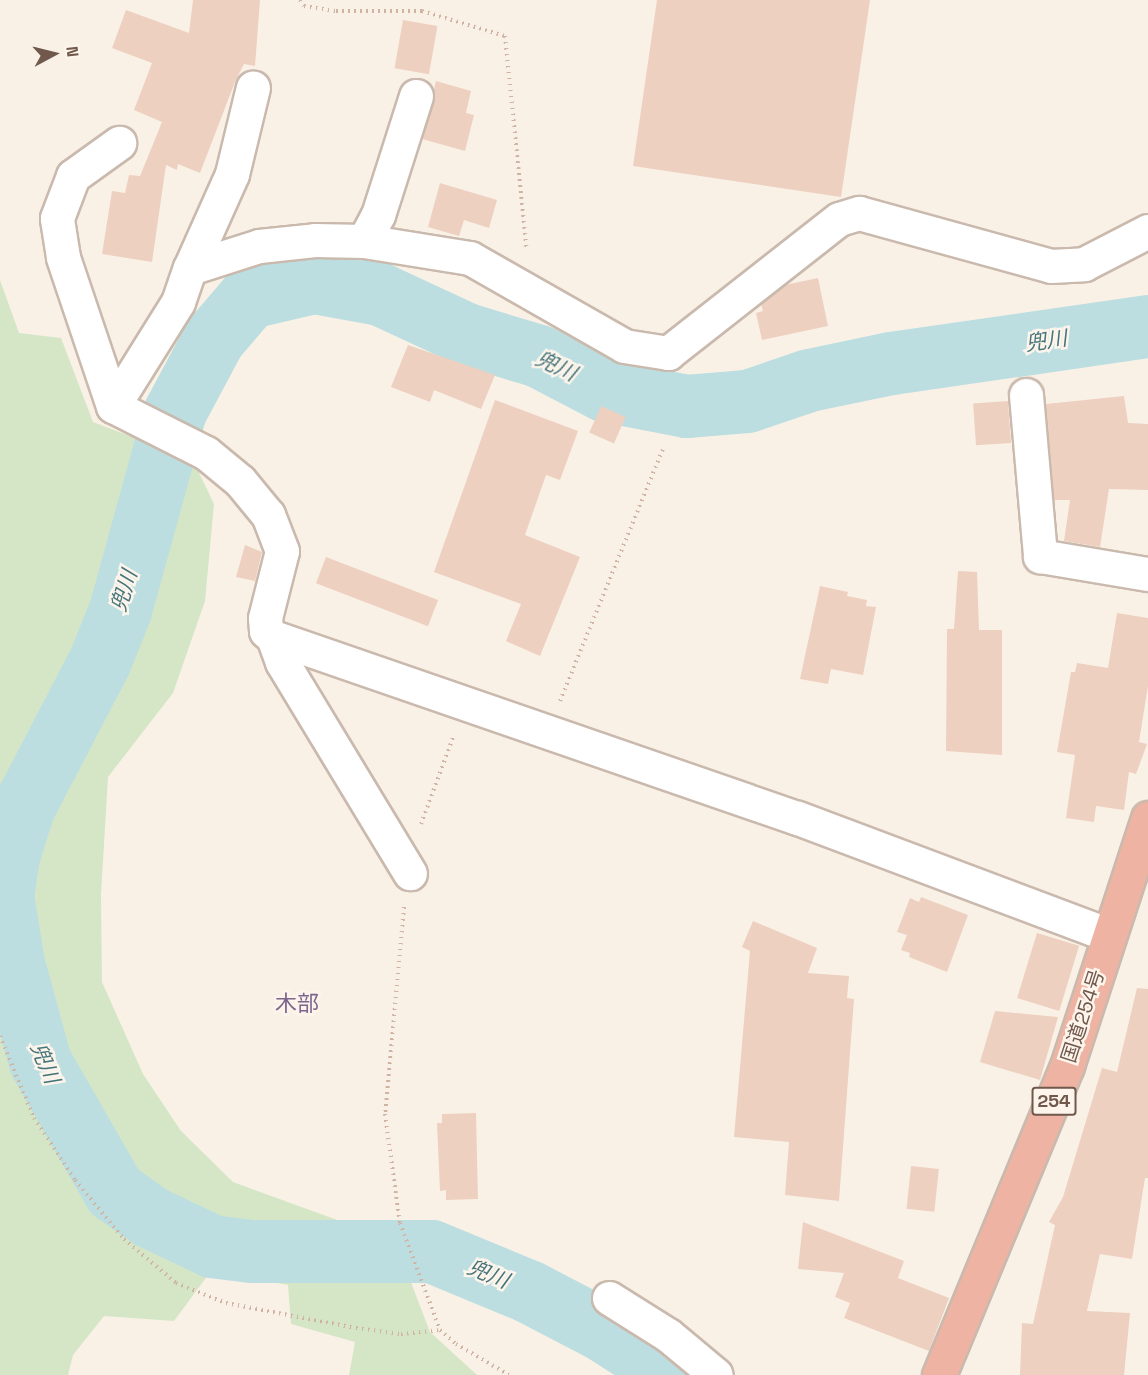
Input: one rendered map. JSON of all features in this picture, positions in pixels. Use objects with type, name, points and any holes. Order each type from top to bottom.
[{"type":"highway","name":"国道254号","points":[[939,1375],[1067,1066],[1148,818]]},
{"type":"street","points":[[113,406],[178,302],[190,268],[232,174],[253,87]]},
{"type":"street","points":[[364,241],[378,215],[416,96]]},
{"type":"street","points":[[119,142],[73,176],[57,218],[63,257],[113,406],[206,453],[240,481],[268,515],[282,551],[265,618],[266,631],[273,637],[797,818],[1109,935]]},
{"type":"street","points":[[190,268],[260,246],[315,240],[364,241],[470,258],[624,346],[668,352],[839,219],[859,213],[1051,266],[1084,264],[1148,231]]},
{"type":"street","points":[[1026,395],[1040,556],[1148,574]]},
{"type":"street","points":[[273,637],[282,663],[410,873]]},
{"type":"street","points":[[609,1298],[668,1335],[716,1375]]},
{"type":"path","points":[[300,0],[304,6],[336,11],[422,11],[505,36],[533,296]]},
{"type":"path","points":[[548,732],[664,446]]},
{"type":"path","points":[[469,705],[423,816],[410,873],[399,934],[385,1114],[400,1223],[440,1330],[456,1344],[509,1375]]},
{"type":"path","points":[[0,1036],[34,1118],[75,1180],[124,1239],[176,1283],[226,1303],[356,1328],[401,1334],[440,1330]]},
{"type":"green space","points":[[0,280],[19,333],[61,338],[93,422],[193,460],[214,504],[205,601],[173,693],[108,777],[101,895],[102,982],[143,1074],[181,1131],[233,1182],[340,1221],[393,1235],[430,1332],[477,1375],[349,1375],[355,1342],[291,1324],[288,1285],[211,1271],[174,1321],[104,1316],[73,1355],[68,1375],[0,1375]]},
{"type":"building","points":[[193,0],[260,0],[255,66],[244,64],[200,173],[178,164],[177,170],[166,165],[152,262],[102,254],[112,191],[125,193],[129,175],[140,176],[162,122],[134,110],[152,63],[112,48],[126,10],[189,33]]},
{"type":"building","points":[[657,0],[870,0],[841,197],[633,166]]},
{"type":"building","points":[[403,20],[437,26],[429,74],[394,68]]},
{"type":"building","points":[[436,81],[471,91],[466,113],[474,115],[465,151],[422,139]]},
{"type":"building","points":[[440,183],[497,200],[489,228],[464,220],[459,236],[428,227]]},
{"type":"building","points":[[818,278],[828,326],[762,340],[756,313],[763,311],[761,304],[785,285]]},
{"type":"building","points":[[408,345],[495,375],[481,409],[434,390],[430,402],[391,387]]},
{"type":"building","points":[[1124,396],[1128,423],[1148,424],[1148,490],[1109,489],[1100,547],[1064,541],[1070,500],[1054,500],[1046,404]]},
{"type":"building","points":[[495,400],[578,431],[560,480],[546,475],[525,535],[580,557],[540,656],[506,641],[521,604],[434,572]]},
{"type":"building","points":[[1008,401],[1011,443],[976,445],[973,403]]},
{"type":"building","points":[[601,406],[626,417],[614,443],[589,432]]},
{"type":"building","points":[[245,545],[262,552],[255,581],[236,577]]},
{"type":"building","points":[[326,557],[438,600],[428,626],[316,583]]},
{"type":"building","points":[[958,571],[977,572],[979,630],[1002,630],[1002,755],[946,751],[947,629],[954,629]]},
{"type":"building","points":[[820,586],[848,592],[847,596],[867,600],[866,606],[876,607],[863,675],[831,669],[828,684],[800,679]]},
{"type":"building","points":[[1117,613],[1148,618],[1148,686],[1139,742],[1147,744],[1136,774],[1129,772],[1124,810],[1096,806],[1094,822],[1066,818],[1075,755],[1057,752],[1071,672],[1075,672],[1077,663],[1108,668]]},
{"type":"building","points":[[921,897],[968,915],[947,972],[909,957],[910,953],[901,950],[907,935],[897,932],[910,898],[919,902]]},
{"type":"building","points":[[753,921],[817,948],[808,973],[849,976],[847,998],[854,999],[839,1201],[785,1195],[789,1142],[734,1137],[750,951],[742,947]]},
{"type":"building","points":[[1037,933],[1079,946],[1059,1011],[1017,998]]},
{"type":"building","points":[[1137,988],[1148,989],[1148,1178],[1145,1178],[1132,1259],[1100,1254],[1087,1311],[1130,1313],[1124,1375],[1020,1375],[1022,1323],[1033,1324],[1055,1225],[1049,1222],[1063,1197],[1102,1068],[1117,1072]]},
{"type":"building","points":[[995,1011],[1058,1017],[1040,1080],[980,1062]]},
{"type":"building","points":[[476,1113],[478,1199],[446,1200],[446,1190],[440,1191],[437,1123],[442,1123],[442,1114]]},
{"type":"building","points":[[911,1166],[939,1169],[934,1212],[907,1209]]},
{"type":"building","points":[[803,1222],[904,1261],[898,1278],[949,1298],[929,1351],[844,1318],[850,1303],[835,1297],[844,1273],[798,1269]]},
{"type":"waterway","name":"兜川","points":[[673,1375],[603,1330],[528,1291],[431,1251],[251,1251],[212,1246],[151,1217],[114,1191],[40,1062],[13,963],[2,896],[8,856],[23,808],[100,660],[120,610],[175,411],[214,338],[249,297],[314,282],[380,294],[466,334],[539,356],[604,390],[686,406],[747,401],[809,380],[891,363],[1148,326]]},
{"type":"district","name":"木部","points":[[297,1004]]}]
